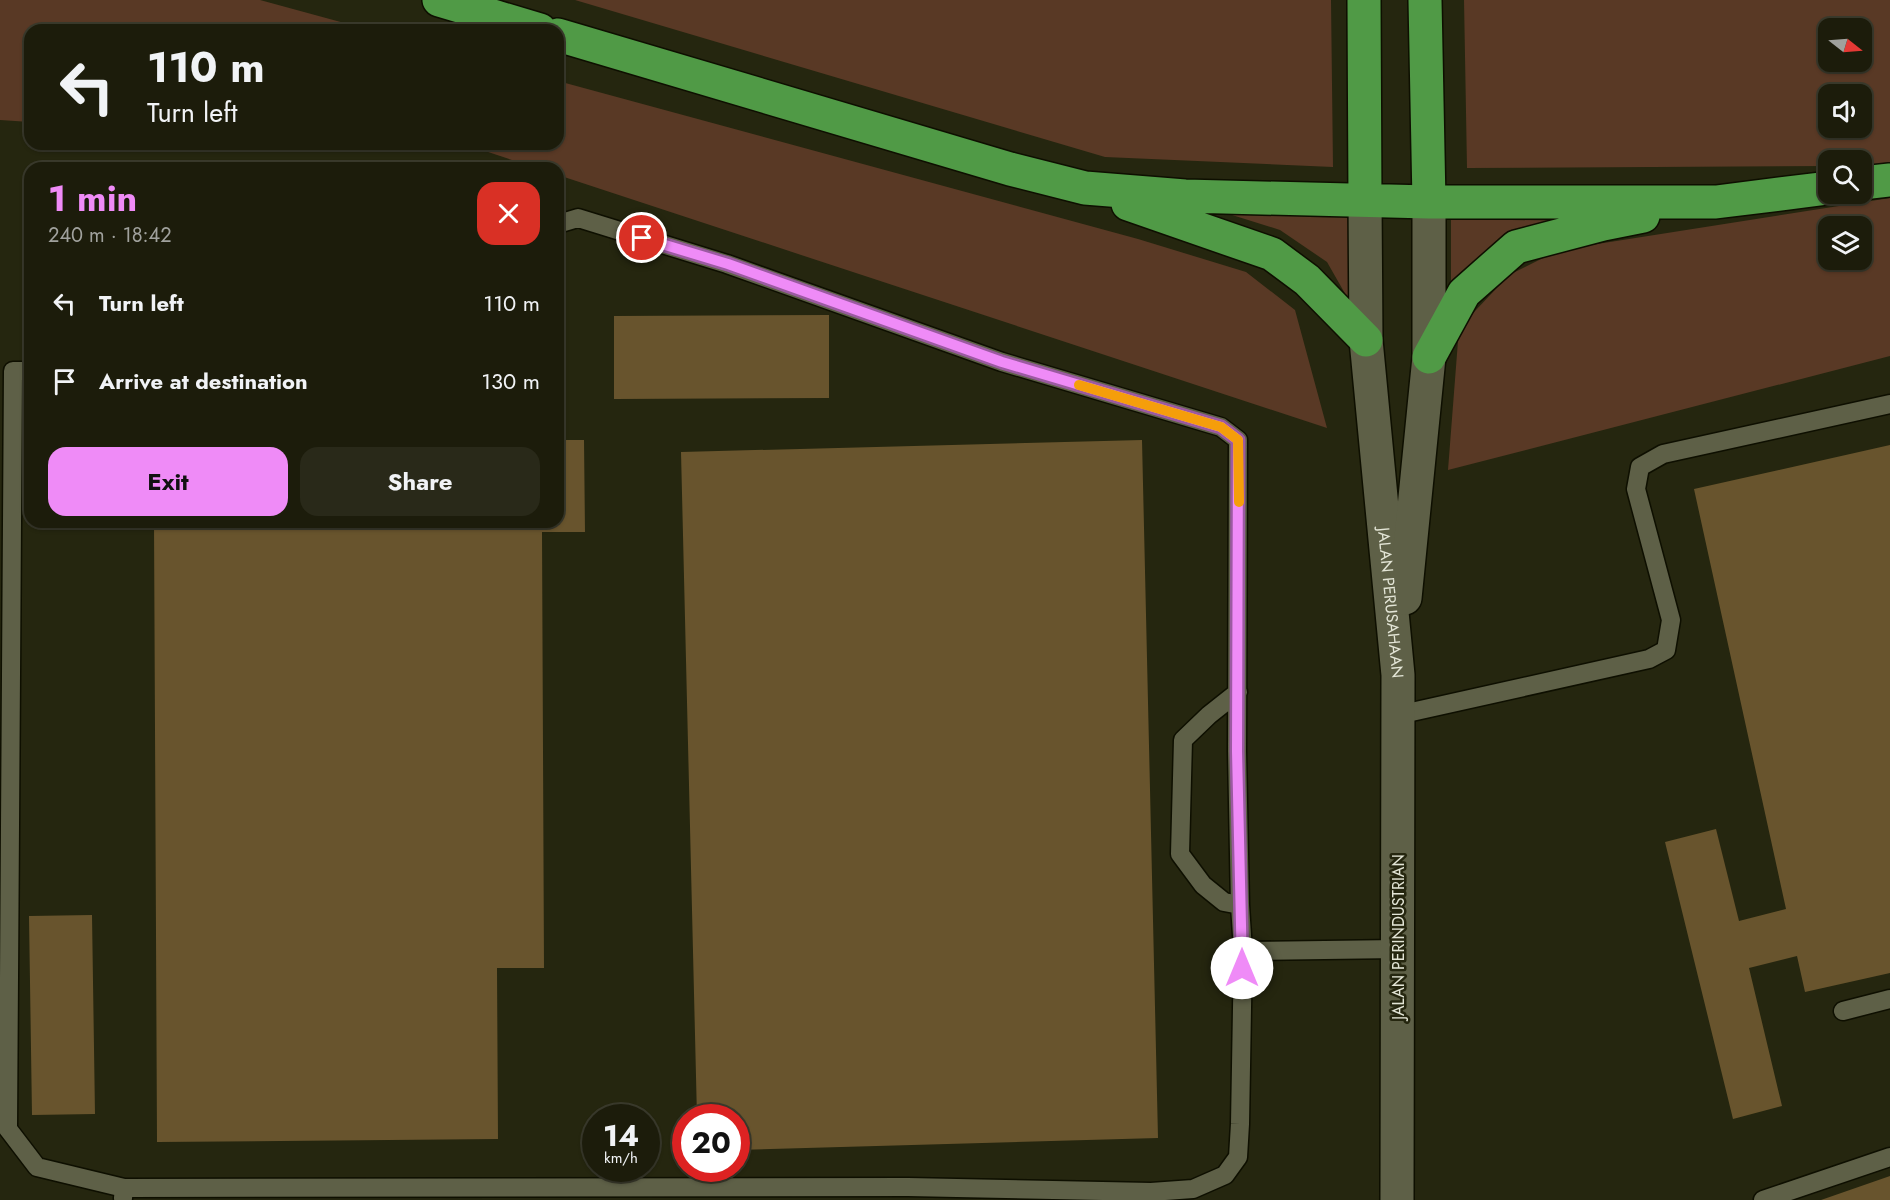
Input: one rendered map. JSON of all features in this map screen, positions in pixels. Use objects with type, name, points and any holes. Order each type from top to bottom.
[{"type":"highway","points":[[439,0],[520,24]]},
{"type":"highway","points":[[1364,0],[1365,200]]},
{"type":"highway","points":[[1425,0],[1428,202]]},
{"type":"highway","points":[[564,37],[1010,169],[1085,188],[1272,254],[1307,280],[1366,340]]},
{"type":"highway","points":[[1872,182],[1890,180]]},
{"type":"highway","points":[[1085,188],[1185,196],[1428,202],[1716,202]]},
{"type":"highway","points":[[1429,357],[1464,293],[1516,247],[1604,224],[1716,202],[1818,189]]},
{"type":"main road","name":"JALAN PERUSAHAAN","points":[[1365,200],[1366,340],[1398,675]]},
{"type":"main road","name":"JALAN PERUSAHAAN","points":[[1398,675],[1429,357],[1428,202]]},
{"type":"main road","name":"JALAN PERINDUSTRIAN","points":[[1397,1200],[1398,675]]},
{"type":"lane","points":[[14,372],[9,1129],[37,1167],[123,1194],[908,1187],[1151,1192],[1193,1189],[1226,1175],[1238,1157],[1243,951],[1240,905],[1238,440],[1221,427],[1002,362],[728,264],[578,218],[564,222]]},
{"type":"lane","points":[[1398,715],[1649,659],[1666,650],[1671,620],[1636,489],[1640,467],[1663,454],[1890,404]]},
{"type":"lane","points":[[1238,692],[1183,740],[1180,854],[1203,885],[1224,902],[1240,905]]},
{"type":"lane","points":[[1243,951],[1398,949]]},
{"type":"lane","points":[[1843,1011],[1890,999]]},
{"type":"lane","points":[[1763,1200],[1890,1157]]},
{"type":"shaded area","points":[[0,0],[260,0],[348,24],[24,24],[24,122],[0,120]]},
{"type":"shaded area","points":[[575,0],[1331,0],[1333,167],[1105,157]]},
{"type":"shaded area","points":[[1464,0],[1890,0],[1890,162],[1872,165],[1872,150],[1818,150],[1818,166],[1467,168]]},
{"type":"shaded area","points":[[564,83],[1138,239],[1246,272],[1295,310],[1327,428],[564,177],[564,162],[518,162],[482,150],[564,150]]},
{"type":"shaded area","points":[[1890,198],[1890,356],[1448,470],[1459,328],[1509,275],[1559,250],[1852,204],[1872,204],[1872,201]]},
{"type":"shaded area","points":[[1197,204],[1348,214],[1351,304],[1327,262],[1280,230]]},
{"type":"shaded area","points":[[1451,219],[1583,221],[1528,228],[1494,243],[1451,292]]},
{"type":"building","points":[[829,315],[829,398],[614,399],[614,316]]},
{"type":"building","points":[[564,440],[584,440],[585,532],[542,532],[544,968],[497,968],[498,1139],[157,1142],[154,528],[564,528]]},
{"type":"building","points":[[1142,440],[1158,1138],[750,1150],[750,1104],[697,1104],[681,452]]},
{"type":"building","points":[[1890,445],[1890,973],[1805,992],[1797,956],[1749,968],[1782,1106],[1733,1119],[1665,842],[1716,829],[1739,921],[1786,909],[1694,489]]},
{"type":"building","points":[[92,915],[95,1114],[32,1115],[29,916]]},
{"type":"building","points":[[1890,1176],[1890,1200],[1821,1200]]},
{"type":"slow traffic","points":[[1079,385],[1221,427],[1238,440],[1239,502]]},
{"type":"route","points":[[642,238],[728,264],[1002,362],[1221,427],[1238,440],[1237,751],[1242,968]]}]
